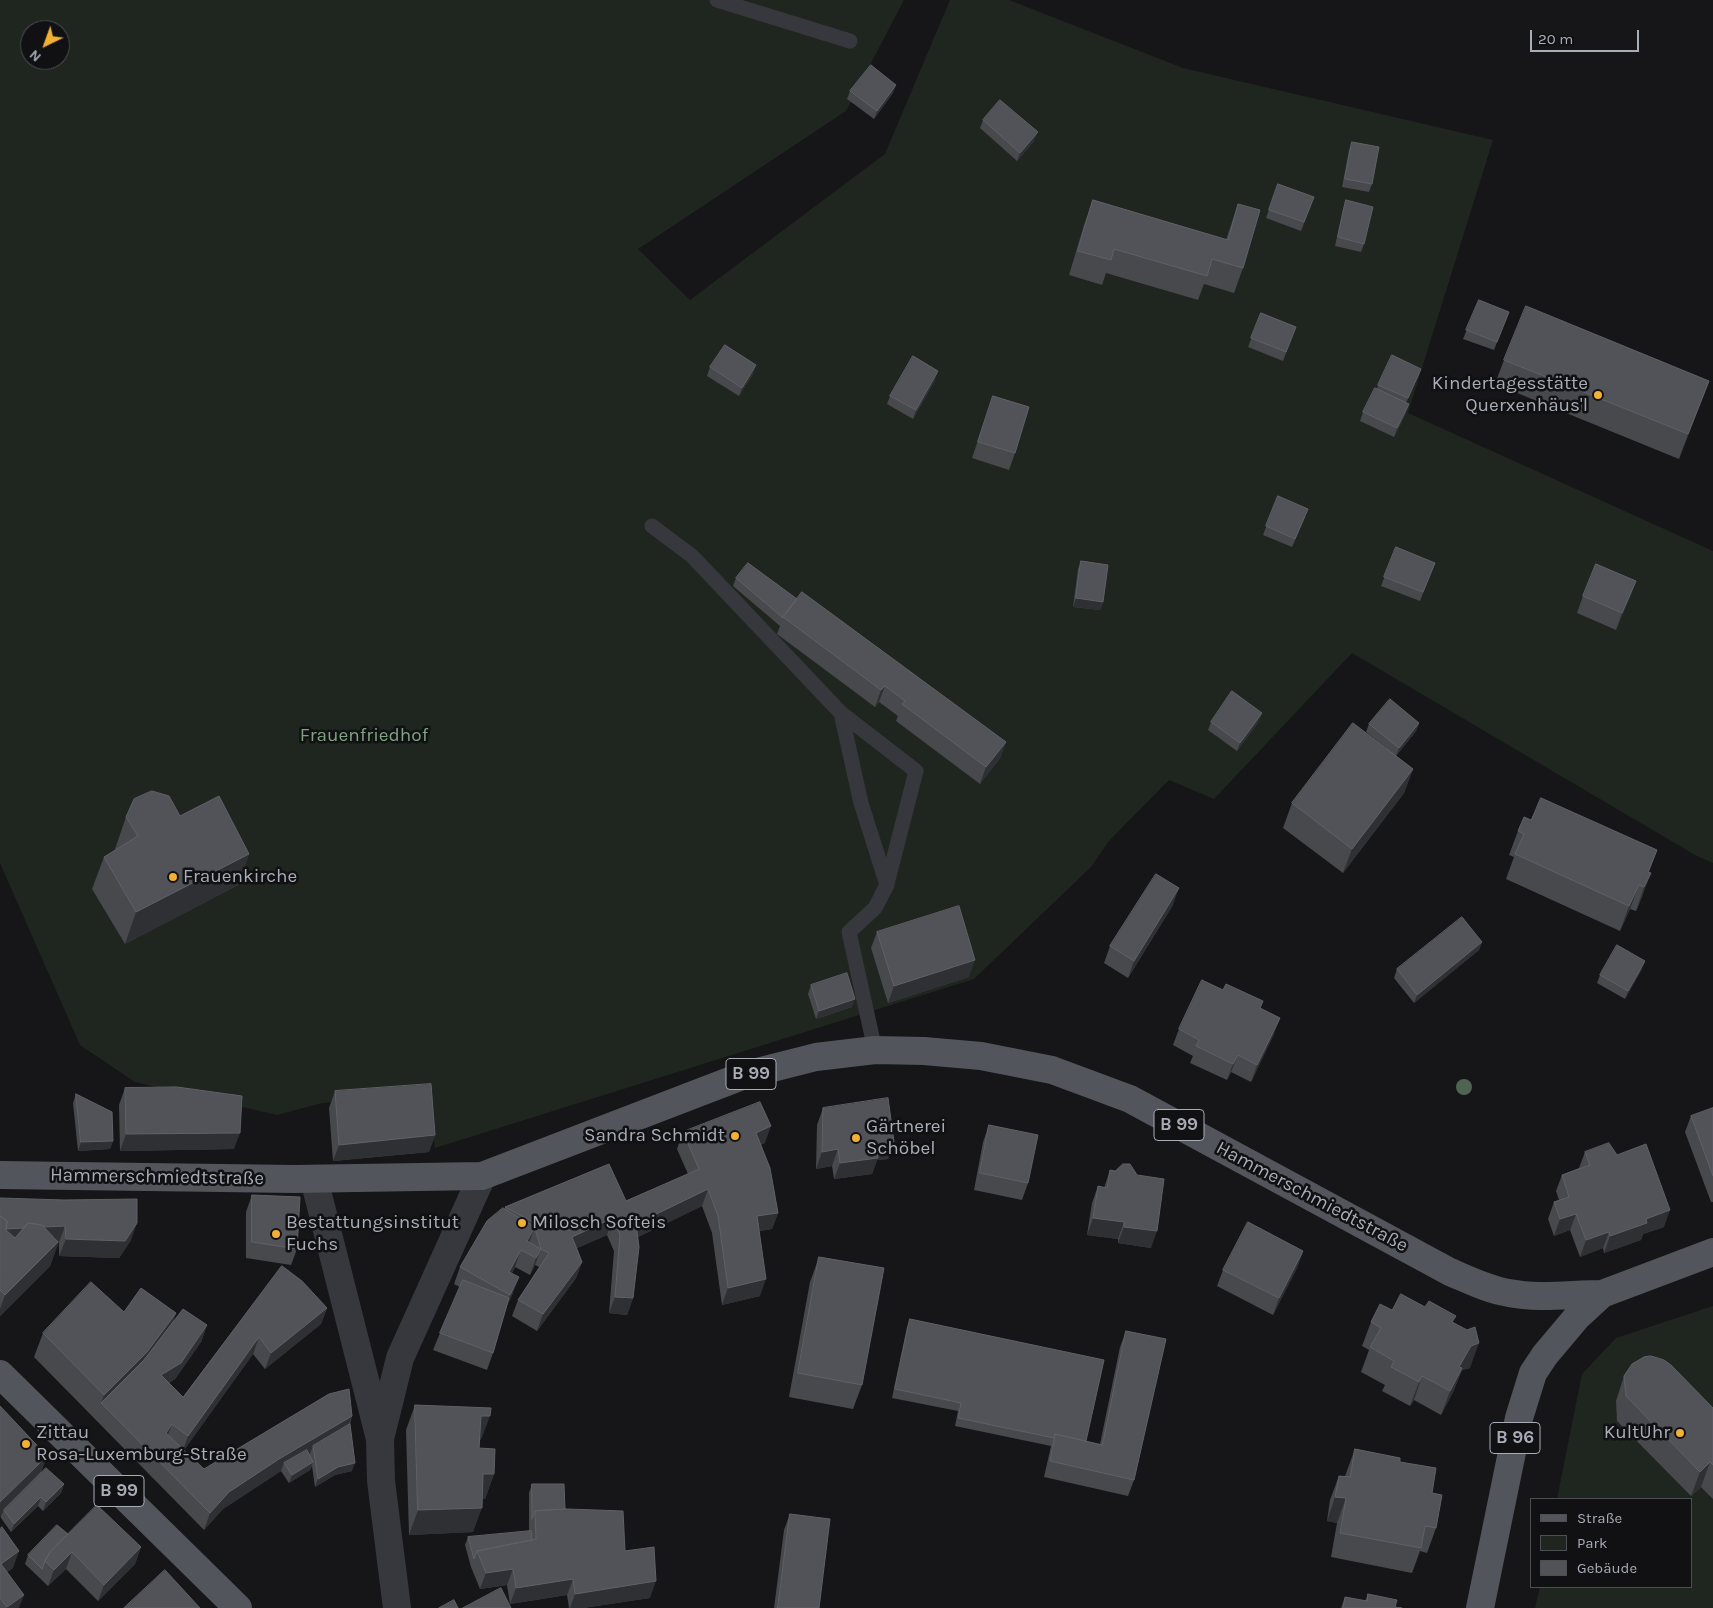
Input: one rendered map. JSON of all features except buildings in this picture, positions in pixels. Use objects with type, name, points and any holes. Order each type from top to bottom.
[{"type":"main road","name":"Hammerschmiedtstraße","points":[[0,1176],[314,1179],[482,1176],[744,1075],[816,1058],[875,1050],[924,1051],[981,1056],[1052,1070],[1130,1099],[1450,1272],[1477,1283],[1508,1293],[1548,1296],[1602,1294]]},
{"type":"main road","name":"B 96","points":[[1480,1608],[1519,1418],[1534,1373],[1561,1334],[1602,1294],[1713,1252]]},
{"type":"main road","name":"B 99","points":[[0,1374],[238,1608]]},
{"type":"street","points":[[380,1439],[400,1358],[482,1176]]},
{"type":"street","points":[[314,1179],[380,1439],[381,1481],[397,1608]]},
{"type":"lane","points":[[717,0],[850,41]]},
{"type":"lane","points":[[652,526],[692,556],[841,713],[916,770],[887,885],[875,908],[849,932],[875,1050]]},
{"type":"lane","points":[[841,713],[861,803],[887,885]]},
{"type":"green space","name":"Frauenfriedhof","points":[[0,0],[904,0],[846,111],[638,249],[690,300],[885,154],[950,0],[1009,0],[1183,68],[1493,140],[1408,413],[1713,551],[1713,863],[1695,855],[1352,653],[1214,799],[1169,780],[1109,841],[1091,867],[974,979],[435,1148],[427,1096],[322,1103],[277,1115],[135,1082],[80,1045],[0,863]]},
{"type":"green space","points":[[1713,1306],[1713,1608],[1535,1608],[1540,1588],[1693,1588],[1693,1498],[1557,1498],[1582,1374],[1616,1338]]},
{"type":"place","name":"Kindertagesstätte Querxenhäus'l","points":[[1598,395]]},
{"type":"place","name":"Frauenkirche","points":[[173,877]]},
{"type":"place","name":"Sandra Schmidt","points":[[735,1136]]},
{"type":"place","name":"Gärtnerei Schöbel","points":[[856,1138]]},
{"type":"place","name":"Milosch Softeis","points":[[522,1223]]},
{"type":"place","name":"Bestattungsinstitut Fuchs","points":[[276,1234]]},
{"type":"place","name":"KultUhr","points":[[1680,1433]]},
{"type":"place","name":"Zittau Rosa-Luxemburg-Straße","points":[[26,1444]]}]
